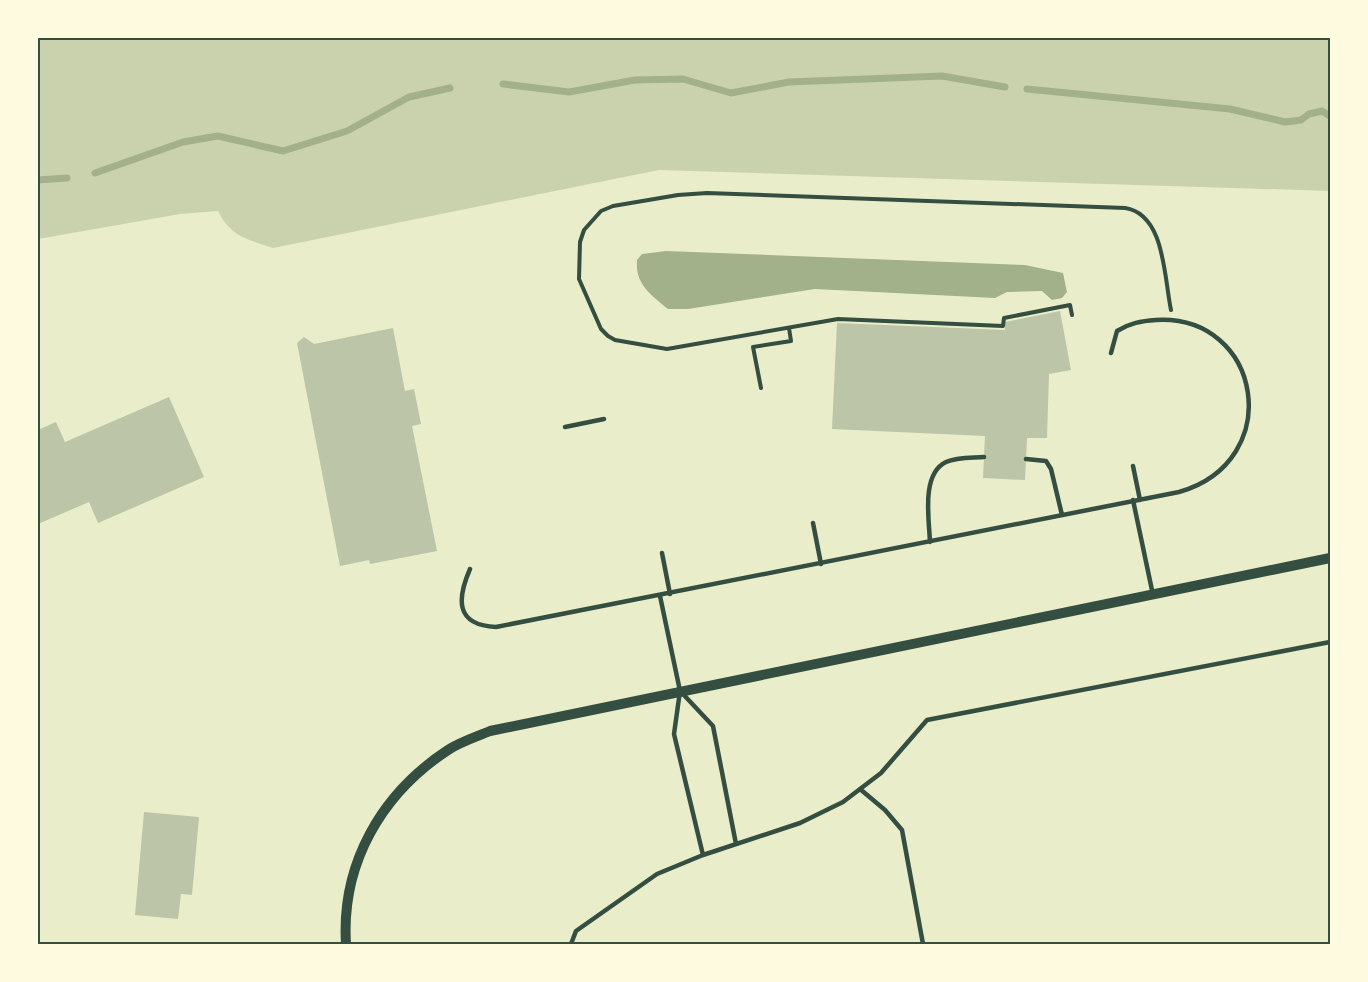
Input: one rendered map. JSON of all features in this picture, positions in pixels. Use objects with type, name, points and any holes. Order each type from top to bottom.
[{"type":"street","points":[[346,945],[345,927],[350,884],[364,843],[386,806],[415,774],[450,749],[490,731],[1330,558]]},
{"type":"lane","points":[[470,569],[460,597],[469,618],[483,627],[496,627],[1140,500],[1187,490],[1210,480],[1234,456],[1247,425],[1248,391],[1236,360],[1213,335],[1198,327],[1173,320],[1129,324],[1117,331],[1111,353]]},
{"type":"lane","points":[[565,427],[604,419]]},
{"type":"lane","points":[[930,542],[930,485],[935,471],[946,462],[984,457]]},
{"type":"lane","points":[[1026,459],[1046,461],[1051,468],[1062,515]]},
{"type":"lane","points":[[1133,466],[1140,500]]},
{"type":"lane","points":[[1133,500],[1153,595]]},
{"type":"lane","points":[[813,523],[820,564]]},
{"type":"lane","points":[[662,553],[670,594]]},
{"type":"lane","points":[[660,596],[680,691],[674,734],[703,855]]},
{"type":"lane","points":[[571,945],[576,931],[657,874],[703,855],[800,823],[843,802],[881,773],[927,720],[1330,642]]},
{"type":"lane","points":[[680,691],[713,726],[736,844]]},
{"type":"lane","points":[[861,789],[885,810],[902,830],[923,945]]},
{"type":"path","points":[[1072,315],[1070,305],[1004,318],[1003,326],[838,319],[667,349],[615,340],[601,329],[579,279],[578,257],[584,230],[601,211],[613,206],[678,195],[707,193],[1136,209],[1154,228],[1173,320]]},
{"type":"path","points":[[761,388],[753,347],[791,341],[789,328]]},
{"type":"shaded area","points":[[38,38],[1330,38],[1330,191],[659,170],[273,248],[234,232],[218,211],[180,214],[38,239]]},
{"type":"shaded area","points":[[666,251],[1025,265],[1063,273],[1067,292],[1062,298],[1052,300],[1042,291],[1007,292],[995,298],[815,289],[688,309],[668,309],[645,288],[638,276],[637,268],[637,260],[642,254]]},
{"type":"building","points":[[1060,311],[1071,370],[1049,374],[1047,438],[1027,438],[1025,480],[983,478],[985,436],[832,429],[837,323],[1005,330],[1005,322]]},
{"type":"building","points":[[393,328],[405,391],[414,389],[421,424],[412,426],[437,551],[370,564],[369,560],[340,566],[297,343],[304,337],[314,344]]},
{"type":"building","points":[[169,397],[204,477],[98,523],[89,502],[38,524],[38,430],[56,422],[65,442]]},
{"type":"building","points":[[144,812],[199,817],[192,895],[181,894],[178,919],[135,915]]},
{"type":"waterway","points":[[503,84],[569,92],[635,80],[683,79],[731,93],[789,82],[942,76],[1005,87]]},
{"type":"waterway","points":[[95,173],[183,142],[218,136],[283,151],[347,131],[409,97],[450,88]]},
{"type":"waterway","points":[[1027,89],[1230,109],[1285,122],[1301,120],[1309,114],[1322,111],[1330,116]]},
{"type":"waterway","points":[[38,180],[67,178]]}]
